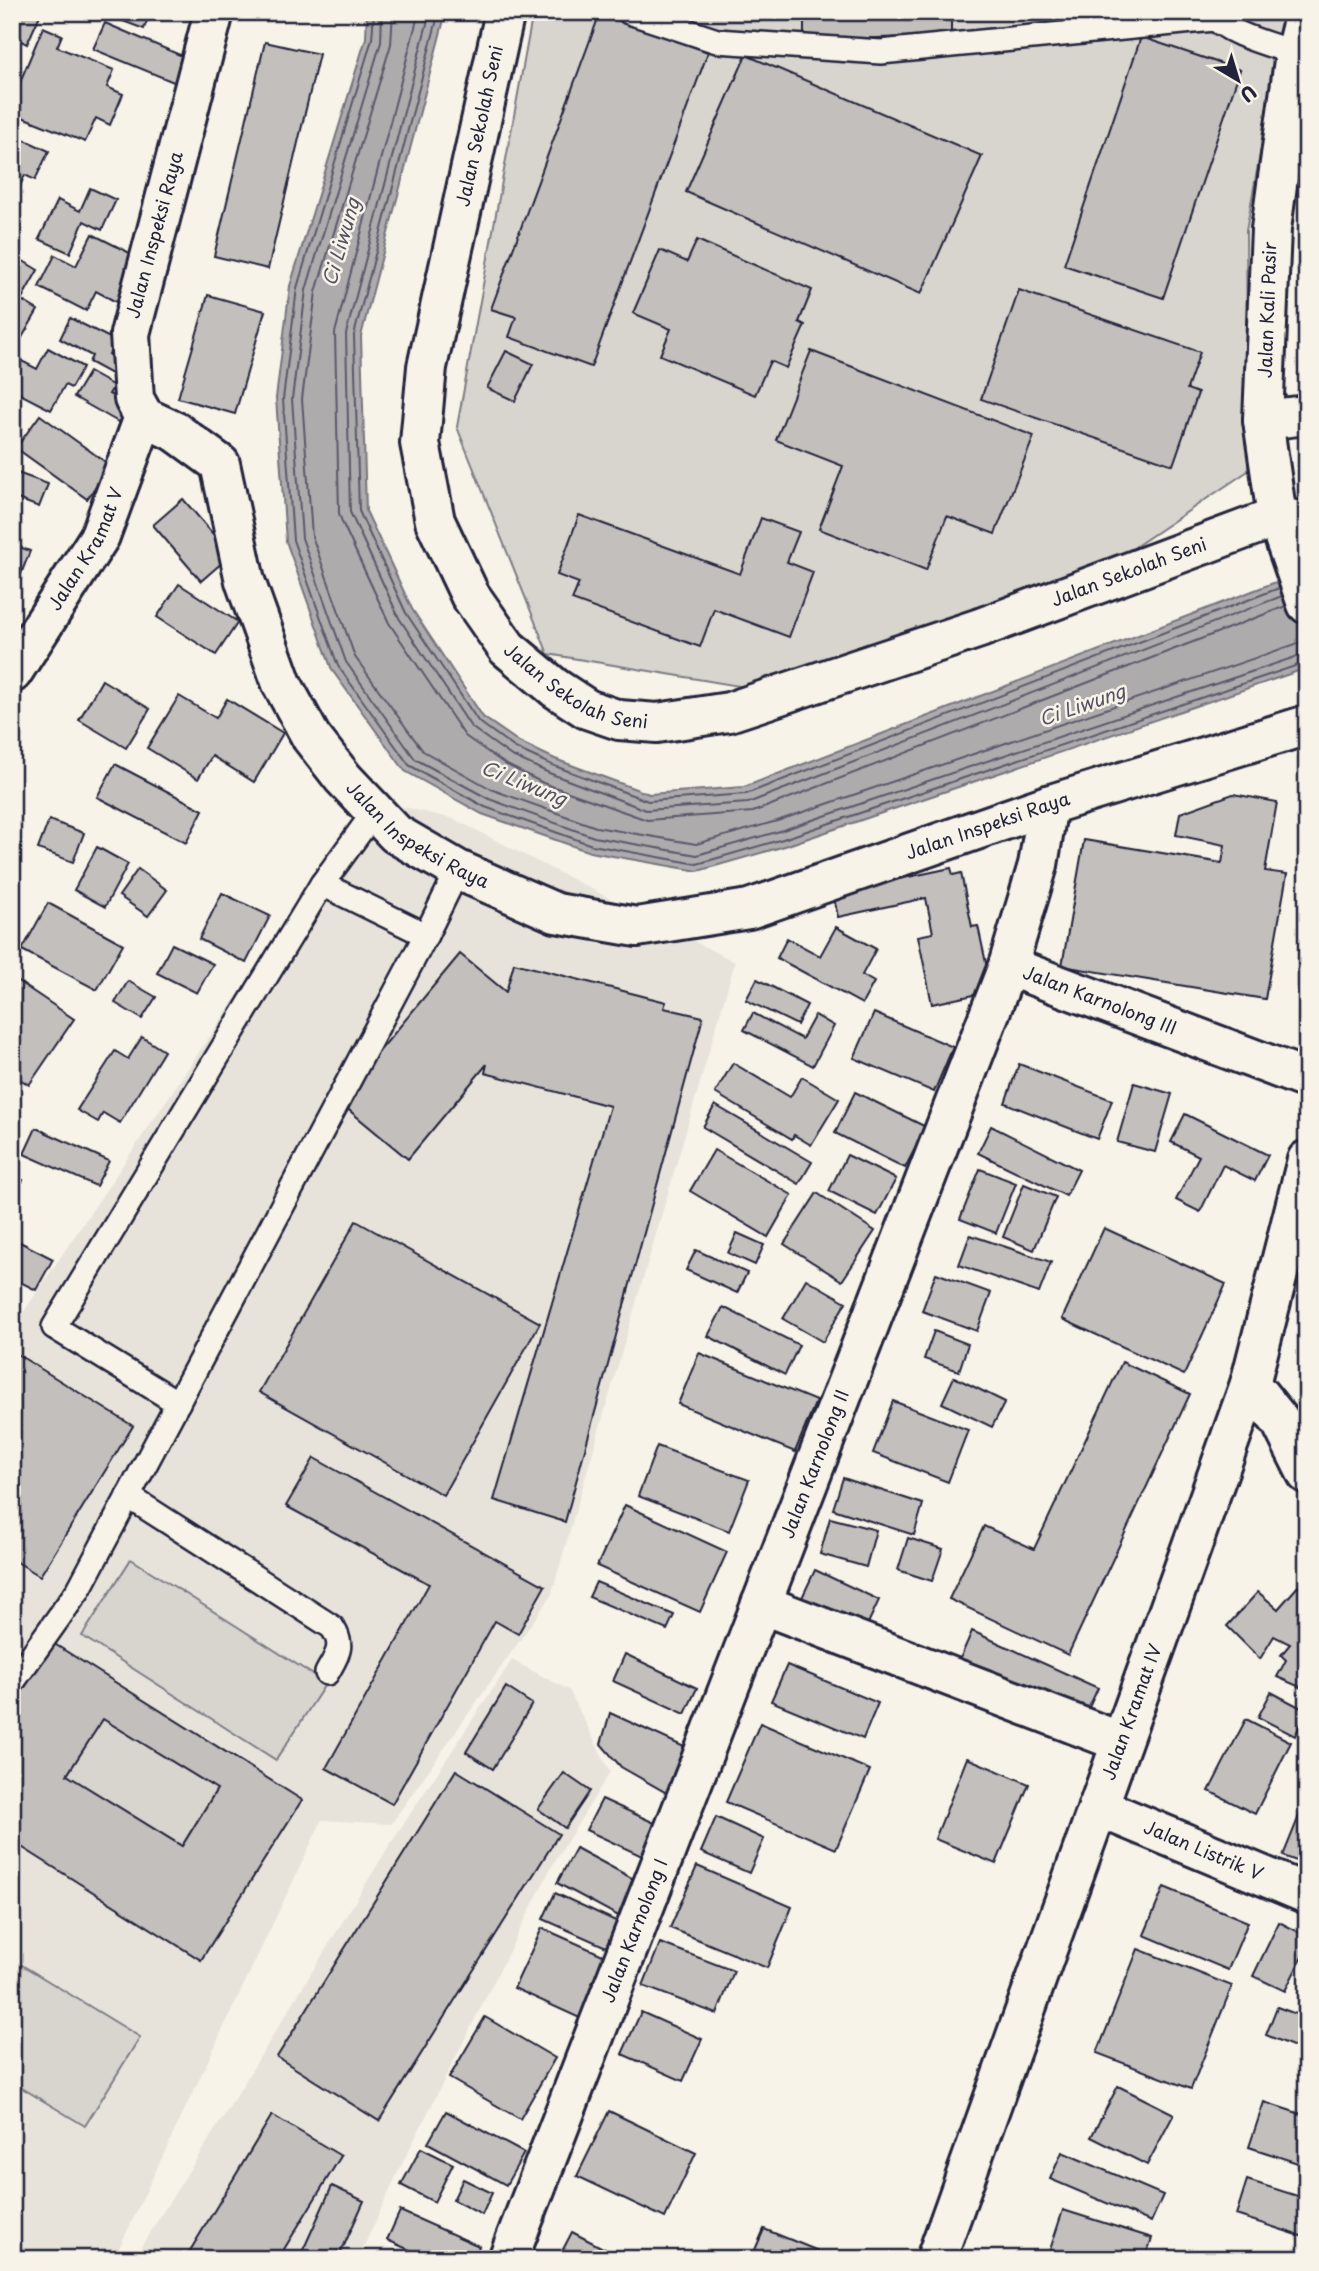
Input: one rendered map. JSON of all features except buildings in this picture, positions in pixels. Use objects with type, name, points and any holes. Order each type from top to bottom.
[{"type":"street","name":"Jalan Inspeksi Raya","points":[[214,12],[130,334],[134,399],[144,417],[176,432],[220,464],[245,581],[282,684],[311,737],[343,778],[396,834],[458,870],[556,913],[637,927],[748,909],[1048,805],[1307,725]]},
{"type":"street","name":"Jalan Sekolah Seni","points":[[505,12],[427,368],[420,443],[435,521],[470,594],[507,648],[555,688],[587,709],[619,720],[657,723],[729,712],[980,628],[1291,529]]},
{"type":"street","name":"Jalan Kali Pasir","points":[[1305,12],[1295,53],[1271,229],[1263,420],[1307,604]]},
{"type":"street","points":[[1263,420],[1307,415]]},
{"type":"street","name":"Jalan Kramat V","points":[[12,673],[100,536],[144,417]]},
{"type":"street","name":"Jalan Karnolong III","points":[[1048,805],[1038,865],[1008,966],[1307,1079]]},
{"type":"street","name":"Jalan Karnolong II","points":[[761,1604],[1008,966]]},
{"type":"street","name":"Jalan Kramat IV","points":[[936,2259],[1250,1384],[1307,1160]]},
{"type":"street","points":[[1250,1384],[1281,1422],[1307,1474]]},
{"type":"street","points":[[761,1604],[1121,1742]]},
{"type":"street","name":"Jalan Karnolong I","points":[[508,2259],[761,1604]]},
{"type":"street","name":"Jalan Listrik V","points":[[1098,1807],[1307,1894]]},
{"type":"lane","points":[[629,12],[717,41],[881,52],[1211,16],[1248,37],[1295,53]]},
{"type":"lane","points":[[178,1403],[54,1327],[322,884],[374,811]]},
{"type":"lane","points":[[12,1683],[79,1589],[458,870]]},
{"type":"lane","points":[[322,884],[426,935]]},
{"type":"lane","points":[[128,1496],[332,1627],[338,1637],[339,1652],[327,1673]]},
{"type":"shaded area","points":[[533,12],[1286,12],[1246,231],[1248,471],[1096,573],[745,687],[548,654],[457,427]]},
{"type":"shaded area","points":[[370,799],[454,819],[735,962],[551,1596],[391,1824],[322,1820],[114,2259],[12,2259],[12,1329]]},
{"type":"shaded area","points":[[131,1559],[326,1683],[276,1760],[82,1636]]},
{"type":"shaded area","points":[[512,1660],[569,1690],[610,1772],[552,1866],[400,2168],[358,2259],[133,2259],[389,1846]]},
{"type":"shaded area","points":[[103,1719],[217,1789],[182,1846],[67,1775]]},
{"type":"shaded area","points":[[12,1959],[140,2037],[85,2126],[12,2082]]},
{"type":"water","name":"Ci Liwung","points":[[367,12],[446,12],[361,336],[366,511],[412,609],[483,717],[519,742],[555,759],[649,794],[744,787],[1307,570],[1307,668],[785,846],[698,871],[590,852],[482,814],[405,771],[332,670],[286,541],[276,398],[290,286],[366,38]]}]
